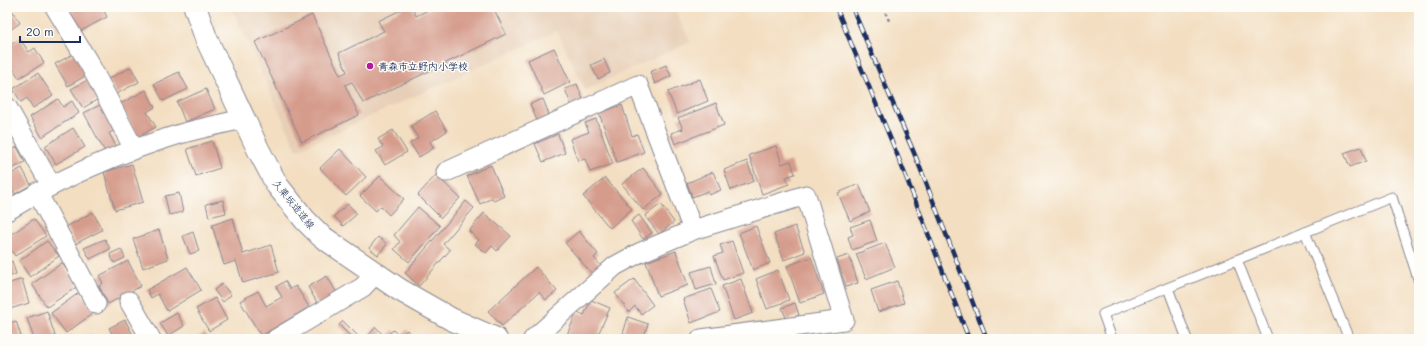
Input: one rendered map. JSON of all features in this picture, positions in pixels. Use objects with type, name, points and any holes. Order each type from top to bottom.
[{"type":"main road","name":"久栗坂造道線","points":[[195,7],[206,38],[243,119],[278,185],[305,220],[321,236],[400,290],[451,319],[496,339]]},
{"type":"street","points":[[55,7],[90,65],[134,149]]},
{"type":"street","points":[[446,172],[638,85],[693,230]]},
{"type":"street","points":[[7,107],[96,304]]},
{"type":"street","points":[[7,211],[44,189],[134,149],[181,134],[243,119]]},
{"type":"street","points":[[533,339],[615,266],[639,253],[693,230],[806,195],[844,320],[701,339]]},
{"type":"street","points":[[284,337],[363,287],[376,273]]},
{"type":"street","points":[[129,301],[151,339]]},
{"type":"lane","points":[[1112,339],[1103,314],[1392,197],[1419,282]]},
{"type":"lane","points":[[1305,232],[1349,339]]},
{"type":"lane","points":[[1237,260],[1268,339]]},
{"type":"lane","points":[[1168,288],[1188,339]]},
{"type":"path","points":[[883,7],[890,23]]},
{"type":"shaded area","name":"青森市立野内小学校","points":[[239,7],[674,7],[690,42],[585,90],[557,31],[297,150],[233,10]]},
{"type":"building","points":[[7,7],[10,7],[20,23],[10,30],[7,26]]},
{"type":"building","points":[[81,7],[102,7],[107,17],[77,33],[67,15]]},
{"type":"building","points":[[407,7],[412,7],[416,16],[434,7],[493,7],[506,34],[363,103],[352,82],[345,85],[359,115],[302,142],[255,42],[312,15],[340,75],[347,72],[339,53],[384,31],[378,21]]},
{"type":"building","points":[[20,39],[29,52],[35,48],[44,63],[19,78],[7,59],[7,47]]},
{"type":"building","points":[[554,48],[570,82],[544,95],[528,60]]},
{"type":"building","points":[[75,53],[87,75],[68,86],[55,64]]},
{"type":"building","points":[[604,59],[610,73],[598,79],[591,65]]},
{"type":"building","points":[[666,65],[671,76],[655,84],[650,72]]},
{"type":"building","points":[[131,67],[139,82],[116,94],[108,79]]},
{"type":"building","points":[[179,72],[188,89],[163,101],[154,84]]},
{"type":"building","points":[[38,73],[53,96],[33,108],[27,98],[21,102],[13,89]]},
{"type":"building","points":[[91,78],[102,97],[83,108],[71,89]]},
{"type":"building","points":[[700,79],[708,101],[677,114],[668,92]]},
{"type":"building","points":[[577,84],[584,102],[572,107],[565,89]]},
{"type":"building","points":[[206,89],[215,109],[185,122],[177,102]]},
{"type":"building","points":[[146,90],[155,107],[147,112],[156,127],[138,137],[120,104]]},
{"type":"building","points":[[58,99],[63,107],[72,101],[79,113],[42,137],[30,117]]},
{"type":"building","points":[[543,99],[550,117],[538,123],[530,104]]},
{"type":"building","points":[[104,103],[118,129],[109,133],[116,146],[105,152],[84,113]]},
{"type":"building","points":[[716,103],[724,125],[675,144],[671,133],[683,129],[678,118]]},
{"type":"building","points":[[622,105],[632,136],[637,134],[644,152],[617,162],[599,113]]},
{"type":"building","points":[[435,111],[447,131],[430,142],[434,148],[419,157],[410,143],[418,138],[411,126]]},
{"type":"building","points":[[596,119],[613,164],[590,172],[585,159],[578,161],[570,139],[589,132],[585,123]]},
{"type":"building","points":[[73,128],[85,147],[56,164],[45,146]]},
{"type":"building","points":[[393,130],[407,152],[385,165],[376,151],[383,147],[378,139]]},
{"type":"building","points":[[558,134],[565,153],[543,162],[535,144]]},
{"type":"building","points":[[212,141],[220,168],[196,176],[187,149]]},
{"type":"building","points":[[776,146],[782,164],[791,161],[795,174],[786,177],[789,184],[762,194],[749,155]]},
{"type":"building","points":[[17,147],[25,162],[8,171],[7,153]]},
{"type":"building","points":[[1361,147],[1366,161],[1350,167],[1344,153]]},
{"type":"building","points":[[340,149],[366,177],[346,196],[320,168]]},
{"type":"building","points":[[747,161],[754,181],[731,190],[724,170]]},
{"type":"building","points":[[132,164],[143,202],[115,210],[104,172]]},
{"type":"building","points":[[491,165],[504,196],[494,201],[492,198],[480,204],[467,176]]},
{"type":"building","points":[[22,168],[31,185],[15,194],[7,179],[7,176]]},
{"type":"building","points":[[643,168],[663,194],[643,210],[622,184]]},
{"type":"building","points":[[713,172],[721,190],[709,195],[708,191],[692,197],[687,183]]},
{"type":"building","points":[[436,175],[460,198],[441,218],[418,195]]},
{"type":"building","points":[[380,176],[404,199],[389,215],[380,206],[376,211],[360,196]]},
{"type":"building","points":[[605,178],[632,209],[610,228],[583,196]]},
{"type":"building","points":[[859,184],[870,212],[850,221],[838,193]]},
{"type":"building","points":[[179,193],[183,212],[169,215],[165,196]]},
{"type":"building","points":[[223,200],[226,213],[209,217],[206,204]]},
{"type":"building","points":[[466,201],[474,208],[443,244],[450,250],[419,286],[405,273]]},
{"type":"building","points":[[348,204],[357,214],[343,226],[334,216]]},
{"type":"building","points":[[661,204],[674,222],[659,234],[645,216]]},
{"type":"building","points":[[418,207],[440,226],[409,262],[394,249],[400,242],[394,235]]},
{"type":"building","points":[[93,212],[102,230],[75,244],[66,227]]},
{"type":"building","points":[[484,213],[511,236],[497,251],[492,246],[486,253],[475,244],[479,240],[469,231]]},
{"type":"building","points":[[639,215],[652,233],[643,239],[631,221]]},
{"type":"building","points":[[233,218],[243,254],[271,245],[279,272],[243,283],[236,261],[224,265],[212,225]]},
{"type":"building","points":[[34,219],[46,236],[15,256],[7,244],[7,237]]},
{"type":"building","points":[[870,220],[877,241],[852,250],[848,237],[853,235],[850,227]]},
{"type":"building","points":[[756,226],[770,263],[753,270],[739,233]]},
{"type":"building","points":[[795,226],[805,252],[784,260],[774,234]]},
{"type":"building","points":[[159,230],[168,259],[143,268],[133,239]]},
{"type":"building","points":[[579,231],[598,254],[594,258],[603,268],[594,276],[565,243]]},
{"type":"building","points":[[193,232],[199,251],[190,254],[183,236]]},
{"type":"building","points":[[378,237],[387,244],[378,255],[369,248]]},
{"type":"building","points":[[105,239],[110,249],[90,259],[84,248]]},
{"type":"building","points":[[47,241],[59,256],[30,277],[19,261]]},
{"type":"building","points":[[732,241],[743,273],[723,280],[714,256],[723,253],[720,245]]},
{"type":"building","points":[[885,243],[895,267],[866,279],[856,254]]},
{"type":"building","points":[[121,249],[125,258],[114,263],[110,254]]},
{"type":"building","points":[[676,251],[688,285],[658,296],[646,262]]},
{"type":"building","points":[[849,255],[858,283],[846,287],[837,259]]},
{"type":"building","points":[[811,257],[824,294],[800,303],[787,266]]},
{"type":"building","points":[[12,261],[16,274],[7,278],[7,263]]},
{"type":"building","points":[[128,261],[141,286],[108,304],[99,286],[103,283],[99,276]]},
{"type":"building","points":[[62,263],[78,286],[47,307],[32,284]]},
{"type":"building","points":[[711,266],[716,284],[696,290],[691,272]]},
{"type":"building","points":[[187,267],[201,290],[167,311],[158,294],[151,298],[147,290]]},
{"type":"building","points":[[536,267],[557,291],[546,300],[539,292],[502,326],[488,311]]},
{"type":"building","points":[[778,270],[789,300],[767,309],[756,279]]},
{"type":"building","points":[[327,276],[338,295],[319,306],[308,287]]},
{"type":"building","points":[[22,279],[29,303],[7,310],[7,284]]},
{"type":"building","points":[[634,279],[653,305],[641,314],[635,306],[629,312],[615,293]]},
{"type":"building","points":[[741,279],[753,313],[734,320],[722,286]]},
{"type":"building","points":[[285,281],[290,289],[296,286],[309,307],[261,336],[240,301],[258,291],[266,306],[282,297],[276,287]]},
{"type":"building","points":[[897,281],[904,303],[878,312],[871,290]]},
{"type":"building","points":[[222,284],[231,295],[223,302],[214,290]]},
{"type":"building","points":[[711,289],[720,312],[691,323],[683,299]]},
{"type":"building","points":[[80,292],[95,312],[66,333],[51,313]]},
{"type":"building","points":[[215,298],[227,320],[209,331],[196,309]]},
{"type":"building","points":[[591,300],[610,308],[596,339],[565,339],[577,312],[584,315]]},
{"type":"building","points":[[795,303],[799,315],[787,320],[782,308]]},
{"type":"building","points":[[47,311],[56,339],[34,339],[27,318]]},
{"type":"building","points":[[177,313],[184,326],[168,336],[160,323]]},
{"type":"building","points":[[628,317],[648,324],[643,339],[623,334]]},
{"type":"building","points":[[125,320],[132,333],[120,339],[115,339],[109,328]]},
{"type":"building","points":[[16,321],[22,339],[7,339],[7,324]]},
{"type":"building","points":[[343,321],[361,339],[353,339],[339,325]]},
{"type":"building","points":[[376,327],[382,334],[377,339],[365,339]]},
{"type":"building","points":[[393,330],[400,337],[407,330],[415,339],[383,339]]},
{"type":"building","points":[[205,333],[208,339],[195,339]]},
{"type":"building","points":[[345,335],[348,339],[339,339]]},
{"type":"building","points":[[94,336],[94,339],[81,339],[81,338]]},
{"type":"railway","points":[[836,7],[901,164],[969,339]]},
{"type":"railway","points":[[852,7],[917,160],[987,339]]},
{"type":"place","name":"青森市立野内小学校","points":[[370,66]]}]
